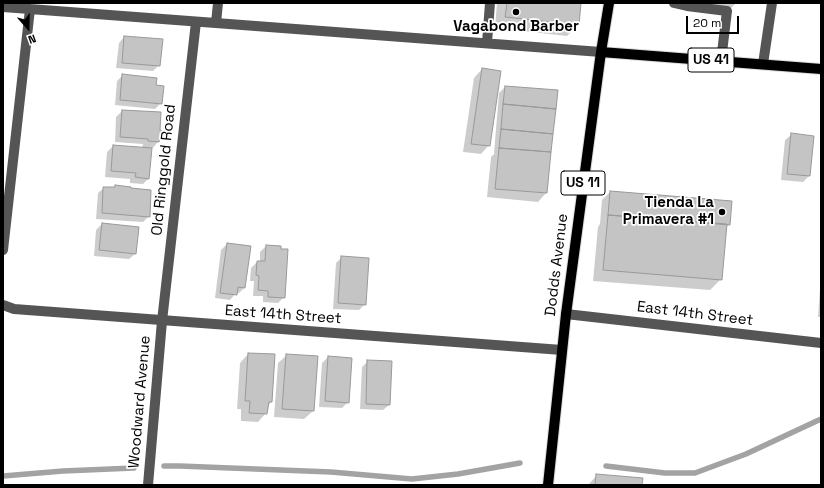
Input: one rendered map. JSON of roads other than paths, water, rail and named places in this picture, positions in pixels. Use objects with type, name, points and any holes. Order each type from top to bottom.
[{"type":"main road","name":"Dodds Avenue","points":[[548,485],[566,314],[601,52],[609,3]]},
{"type":"main road","name":"US 41","points":[[601,52],[821,68]]},
{"type":"street","points":[[216,23],[218,3]]},
{"type":"street","points":[[487,43],[490,3]]},
{"type":"street","points":[[674,3],[727,11],[721,61]]},
{"type":"street","points":[[763,64],[772,3]]},
{"type":"street","points":[[3,7],[601,52]]},
{"type":"street","points":[[3,250],[30,8]]},
{"type":"street","name":"Old Ringgold Road","points":[[162,321],[196,22]]},
{"type":"street","name":"East 14th Street","points":[[3,305],[14,309],[162,321],[562,350]]},
{"type":"street","name":"East 14th Street","points":[[566,314],[821,343]]},
{"type":"street","name":"Woodward Avenue","points":[[148,485],[162,321]]},
{"type":"waterway","points":[[606,466],[665,473],[695,473],[746,454],[821,419]]},
{"type":"waterway","points":[[164,466],[331,472],[412,479],[458,474],[520,463]]},
{"type":"waterway","points":[[3,476],[63,471],[134,468]]},
{"type":"place","name":"Vagabond Barber","points":[[516,12]]},
{"type":"place","name":"Tienda La Primavera #1","points":[[722,212]]}]
